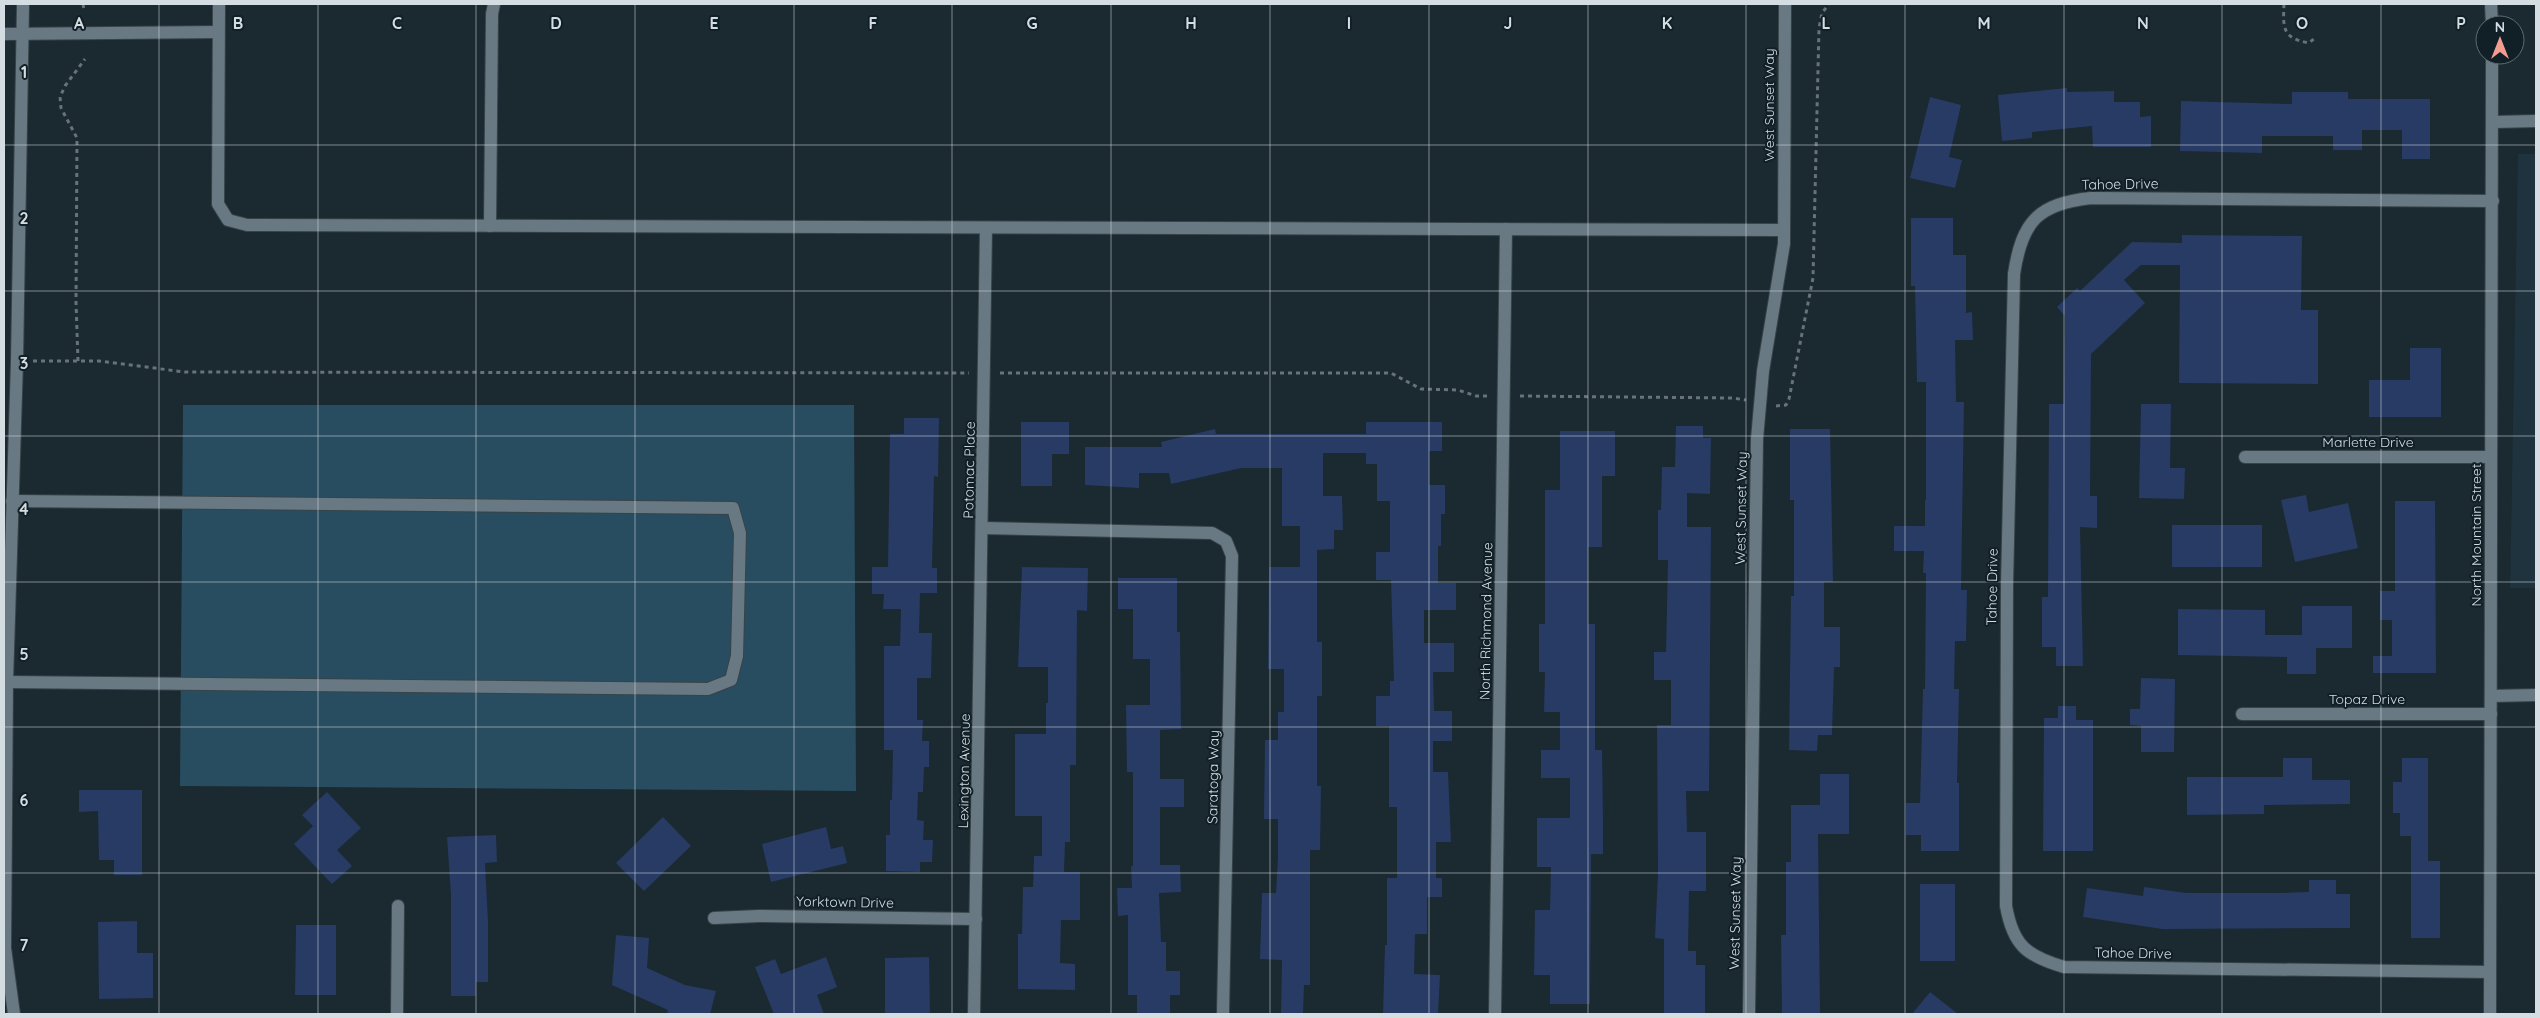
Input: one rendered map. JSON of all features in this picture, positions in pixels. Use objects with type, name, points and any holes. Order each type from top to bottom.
[{"type":"street","points":[[14,1014],[5,948],[7,682],[23,4]]},
{"type":"street","points":[[219,4],[217,193],[221,210],[228,220],[260,226],[1784,230]]},
{"type":"street","points":[[490,226],[492,14],[494,4]]},
{"type":"street","name":"West Sunset Way","points":[[1749,1014],[1758,403],[1782,269],[1784,230],[1785,4]]},
{"type":"street","points":[[4,34],[218,32]]},
{"type":"street","name":"North Mountain Street","points":[[2490,1014],[2492,65]]},
{"type":"street","points":[[2493,122],[2536,121]]},
{"type":"street","name":"Tahoe Drive","points":[[2490,972],[2064,967],[2042,961],[2024,949],[2010,928],[2006,906],[2007,585],[2014,274],[2017,254],[2033,219],[2048,208],[2068,200],[2091,198],[2493,200]]},
{"type":"street","name":"Potomac Place","points":[[986,228],[983,528],[1212,533],[1226,540]]},
{"type":"street","name":"North Richmond Avenue","points":[[1496,1014],[1506,229]]},
{"type":"street","name":"Marlette Drive","points":[[2245,458],[2491,458]]},
{"type":"street","points":[[7,682],[708,689],[731,680],[737,656],[740,533],[733,508],[12,501]]},
{"type":"street","name":"Lexington Avenue","points":[[974,1014],[983,528]]},
{"type":"street","name":"Saratoga Way","points":[[1223,1014],[1232,556],[1226,540]]},
{"type":"street","points":[[2491,696],[2536,695]]},
{"type":"street","name":"Topaz Drive","points":[[2242,714],[2491,714]]},
{"type":"street","points":[[397,1014],[398,906]]},
{"type":"street","name":"Yorktown Drive","points":[[714,918],[759,916],[976,919]]},
{"type":"path","points":[[83,4],[84,10]]},
{"type":"path","points":[[30,362],[99,361],[185,372],[1391,373],[1421,389],[1458,390],[1476,396],[1732,398],[1778,406],[1786,405],[1789,399],[1813,278],[1819,28],[1822,13],[1829,4]]},
{"type":"path","points":[[2284,4],[2283,25],[2285,32],[2296,40],[2309,43],[2316,37]]},
{"type":"path","points":[[78,361],[76,302],[77,138],[61,108],[60,97],[65,86],[86,59]]},
{"type":"shaded area","points":[[2518,154],[2536,154],[2536,588],[2510,588]]},
{"type":"shaded area","points":[[183,405],[854,405],[856,791],[180,786]]},
{"type":"building","points":[[2067,88],[2067,92],[2114,91],[2114,102],[2140,102],[2140,117],[2151,116],[2151,147],[2093,147],[2092,126],[2032,132],[2032,138],[2002,141],[1998,95]]},
{"type":"building","points":[[2292,92],[2348,92],[2348,99],[2430,99],[2430,159],[2402,159],[2402,130],[2362,130],[2362,150],[2333,150],[2333,136],[2262,136],[2262,153],[2180,151],[2181,101],[2292,104]]},
{"type":"building","points":[[1930,97],[1961,105],[1949,157],[1962,160],[1955,188],[1910,178]]},
{"type":"building","points":[[1911,218],[1953,218],[1953,255],[1966,255],[1966,313],[1972,312],[1973,340],[1955,340],[1956,402],[1964,402],[1961,590],[1967,590],[1966,641],[1955,641],[1954,689],[1959,689],[1957,783],[1959,783],[1959,851],[1921,851],[1921,835],[1906,835],[1906,803],[1920,803],[1923,689],[1925,689],[1926,573],[1923,573],[1924,551],[1894,551],[1894,526],[1925,526],[1926,382],[1917,382],[1915,286],[1911,286]]},
{"type":"building","points":[[2182,235],[2302,236],[2301,310],[2318,310],[2318,384],[2179,383],[2180,265],[2141,265],[2124,280],[2145,303],[2091,354],[2090,496],[2097,496],[2097,528],[2080,527],[2083,666],[2056,666],[2056,647],[2042,647],[2042,597],[2048,597],[2049,404],[2064,404],[2065,316],[2057,307],[2077,288],[2080,291],[2132,242],[2182,243]]},
{"type":"building","points":[[2410,348],[2441,348],[2441,417],[2369,417],[2369,380],[2410,380]]},
{"type":"building","points":[[2141,404],[2171,404],[2170,468],[2185,468],[2184,499],[2139,498]]},
{"type":"building","points":[[904,418],[939,418],[938,477],[934,476],[932,568],[937,568],[937,593],[920,593],[919,633],[932,633],[931,678],[917,678],[917,720],[923,720],[922,741],[929,741],[929,767],[924,767],[923,792],[918,792],[917,820],[924,821],[923,840],[933,840],[932,862],[920,862],[920,872],[886,871],[886,835],[890,835],[893,750],[884,750],[884,646],[900,646],[901,609],[883,609],[884,594],[872,594],[872,567],[888,567],[890,434],[904,434]]},
{"type":"building","points":[[1021,422],[1069,422],[1069,454],[1052,454],[1052,486],[1021,486]]},
{"type":"building","points":[[1366,422],[1442,422],[1442,451],[1429,451],[1429,485],[1445,485],[1445,514],[1441,514],[1441,546],[1438,546],[1438,583],[1456,583],[1456,610],[1424,610],[1424,643],[1454,643],[1454,672],[1433,672],[1434,711],[1452,711],[1452,741],[1433,741],[1433,772],[1448,772],[1451,842],[1436,842],[1436,878],[1442,878],[1442,897],[1427,897],[1427,934],[1415,934],[1414,974],[1440,975],[1438,1014],[1383,1014],[1385,945],[1387,945],[1387,878],[1397,878],[1397,807],[1389,807],[1389,726],[1376,726],[1376,696],[1390,696],[1390,681],[1394,681],[1391,580],[1376,580],[1376,552],[1390,552],[1390,501],[1377,501],[1377,464],[1366,464],[1366,453],[1323,453],[1323,496],[1342,496],[1343,530],[1334,530],[1334,549],[1317,550],[1317,642],[1322,642],[1322,696],[1317,696],[1317,786],[1321,786],[1320,850],[1310,850],[1310,985],[1304,985],[1303,1014],[1281,1014],[1282,960],[1260,959],[1262,893],[1276,893],[1278,857],[1278,819],[1264,819],[1265,740],[1278,740],[1278,712],[1284,712],[1284,669],[1268,669],[1269,567],[1300,567],[1300,526],[1282,526],[1282,468],[1241,468],[1171,484],[1169,473],[1139,473],[1139,488],[1085,485],[1085,447],[1162,447],[1161,442],[1215,429],[1216,434],[1366,434]]},
{"type":"building","points":[[1676,426],[1703,426],[1703,438],[1711,438],[1710,494],[1687,493],[1687,527],[1711,527],[1709,791],[1686,791],[1687,832],[1706,832],[1706,891],[1689,891],[1688,951],[1696,951],[1696,965],[1705,965],[1705,1014],[1664,1014],[1664,939],[1655,938],[1658,872],[1657,725],[1671,725],[1671,680],[1654,680],[1654,652],[1666,652],[1668,560],[1658,560],[1658,510],[1661,510],[1662,467],[1675,467]]},
{"type":"building","points":[[1790,429],[1830,429],[1833,582],[1824,582],[1824,627],[1840,627],[1840,667],[1834,667],[1832,735],[1818,735],[1817,751],[1789,750],[1791,596],[1794,596],[1794,500],[1790,500]]},
{"type":"building","points":[[1560,431],[1615,431],[1615,476],[1602,476],[1602,547],[1588,547],[1588,624],[1595,624],[1595,750],[1602,750],[1603,818],[1603,854],[1591,854],[1590,1004],[1550,1004],[1550,975],[1534,975],[1535,910],[1550,910],[1551,867],[1537,867],[1537,818],[1570,818],[1570,778],[1541,778],[1541,750],[1560,750],[1560,712],[1544,712],[1545,672],[1539,672],[1539,624],[1545,624],[1545,490],[1560,490]]},
{"type":"building","points":[[2306,495],[2309,512],[2348,503],[2358,548],[2295,562],[2281,500]]},
{"type":"building","points":[[2395,501],[2435,501],[2436,673],[2373,673],[2373,656],[2392,656],[2392,620],[2380,620],[2380,591],[2395,591]]},
{"type":"building","points":[[2172,525],[2262,525],[2262,567],[2172,567]]},
{"type":"building","points":[[1022,567],[1088,568],[1087,611],[1077,610],[1076,765],[1070,765],[1070,842],[1065,842],[1064,872],[1080,872],[1080,920],[1061,920],[1060,963],[1075,964],[1075,990],[1018,989],[1018,934],[1022,934],[1023,887],[1033,887],[1034,856],[1042,856],[1042,816],[1015,816],[1015,734],[1046,734],[1046,703],[1048,703],[1048,667],[1018,667]]},
{"type":"building","points":[[1118,578],[1177,578],[1177,632],[1180,632],[1181,729],[1160,730],[1160,779],[1184,779],[1184,807],[1160,807],[1160,865],[1180,865],[1181,892],[1159,893],[1161,942],[1166,942],[1166,971],[1180,971],[1180,995],[1170,995],[1170,1014],[1137,1014],[1137,995],[1128,995],[1128,915],[1118,916],[1117,888],[1132,888],[1131,866],[1133,866],[1133,772],[1127,772],[1126,705],[1150,705],[1150,659],[1133,659],[1133,609],[1118,609]]},
{"type":"building","points":[[2302,606],[2352,606],[2352,648],[2316,648],[2316,674],[2287,674],[2287,657],[2178,655],[2178,609],[2265,610],[2265,635],[2302,635]]},
{"type":"building","points":[[2141,678],[2175,679],[2174,752],[2141,752],[2141,726],[2130,725],[2130,709],[2140,709]]},
{"type":"building","points":[[2058,706],[2076,706],[2076,720],[2093,720],[2093,851],[2043,851],[2044,718],[2058,718]]},
{"type":"building","points":[[2283,758],[2312,758],[2312,780],[2350,780],[2350,804],[2264,805],[2264,814],[2187,815],[2187,777],[2283,777]]},
{"type":"building","points":[[2402,758],[2428,758],[2428,861],[2440,861],[2440,938],[2411,938],[2411,836],[2400,836],[2400,813],[2393,813],[2393,782],[2402,782]]},
{"type":"building","points":[[1820,774],[1849,774],[1849,834],[1818,834],[1820,1014],[1782,1014],[1781,935],[1786,935],[1786,862],[1791,862],[1791,805],[1820,805]]},
{"type":"building","points":[[79,790],[142,790],[142,875],[114,875],[114,860],[99,860],[98,811],[79,812]]},
{"type":"building","points":[[327,792],[361,828],[337,850],[352,866],[332,884],[294,844],[313,826],[302,815]]},
{"type":"building","points":[[663,817],[691,846],[644,891],[616,863]]},
{"type":"building","points":[[826,827],[831,849],[843,846],[847,863],[771,882],[762,844]]},
{"type":"building","points":[[496,835],[497,862],[485,863],[488,922],[488,982],[476,982],[476,996],[451,996],[451,895],[447,837]]},
{"type":"building","points":[[2309,880],[2336,880],[2336,894],[2350,894],[2350,928],[2162,929],[2083,917],[2087,888],[2143,896],[2144,887],[2186,893],[2309,892]]},
{"type":"building","points":[[1920,884],[1955,884],[1955,961],[1920,961]]},
{"type":"building","points":[[137,921],[137,953],[153,953],[153,998],[99,999],[98,922]]},
{"type":"building","points":[[296,925],[336,925],[336,995],[295,995]]},
{"type":"building","points":[[616,935],[649,938],[647,968],[685,985],[716,991],[710,1014],[667,1014],[668,1010],[612,985]]},
{"type":"building","points":[[826,957],[837,987],[817,995],[824,1014],[774,1014],[755,967],[775,959],[781,974]]},
{"type":"building","points":[[929,957],[930,1014],[885,1014],[885,958]]},
{"type":"building","points":[[1930,992],[1958,1014],[1912,1014]]}]
